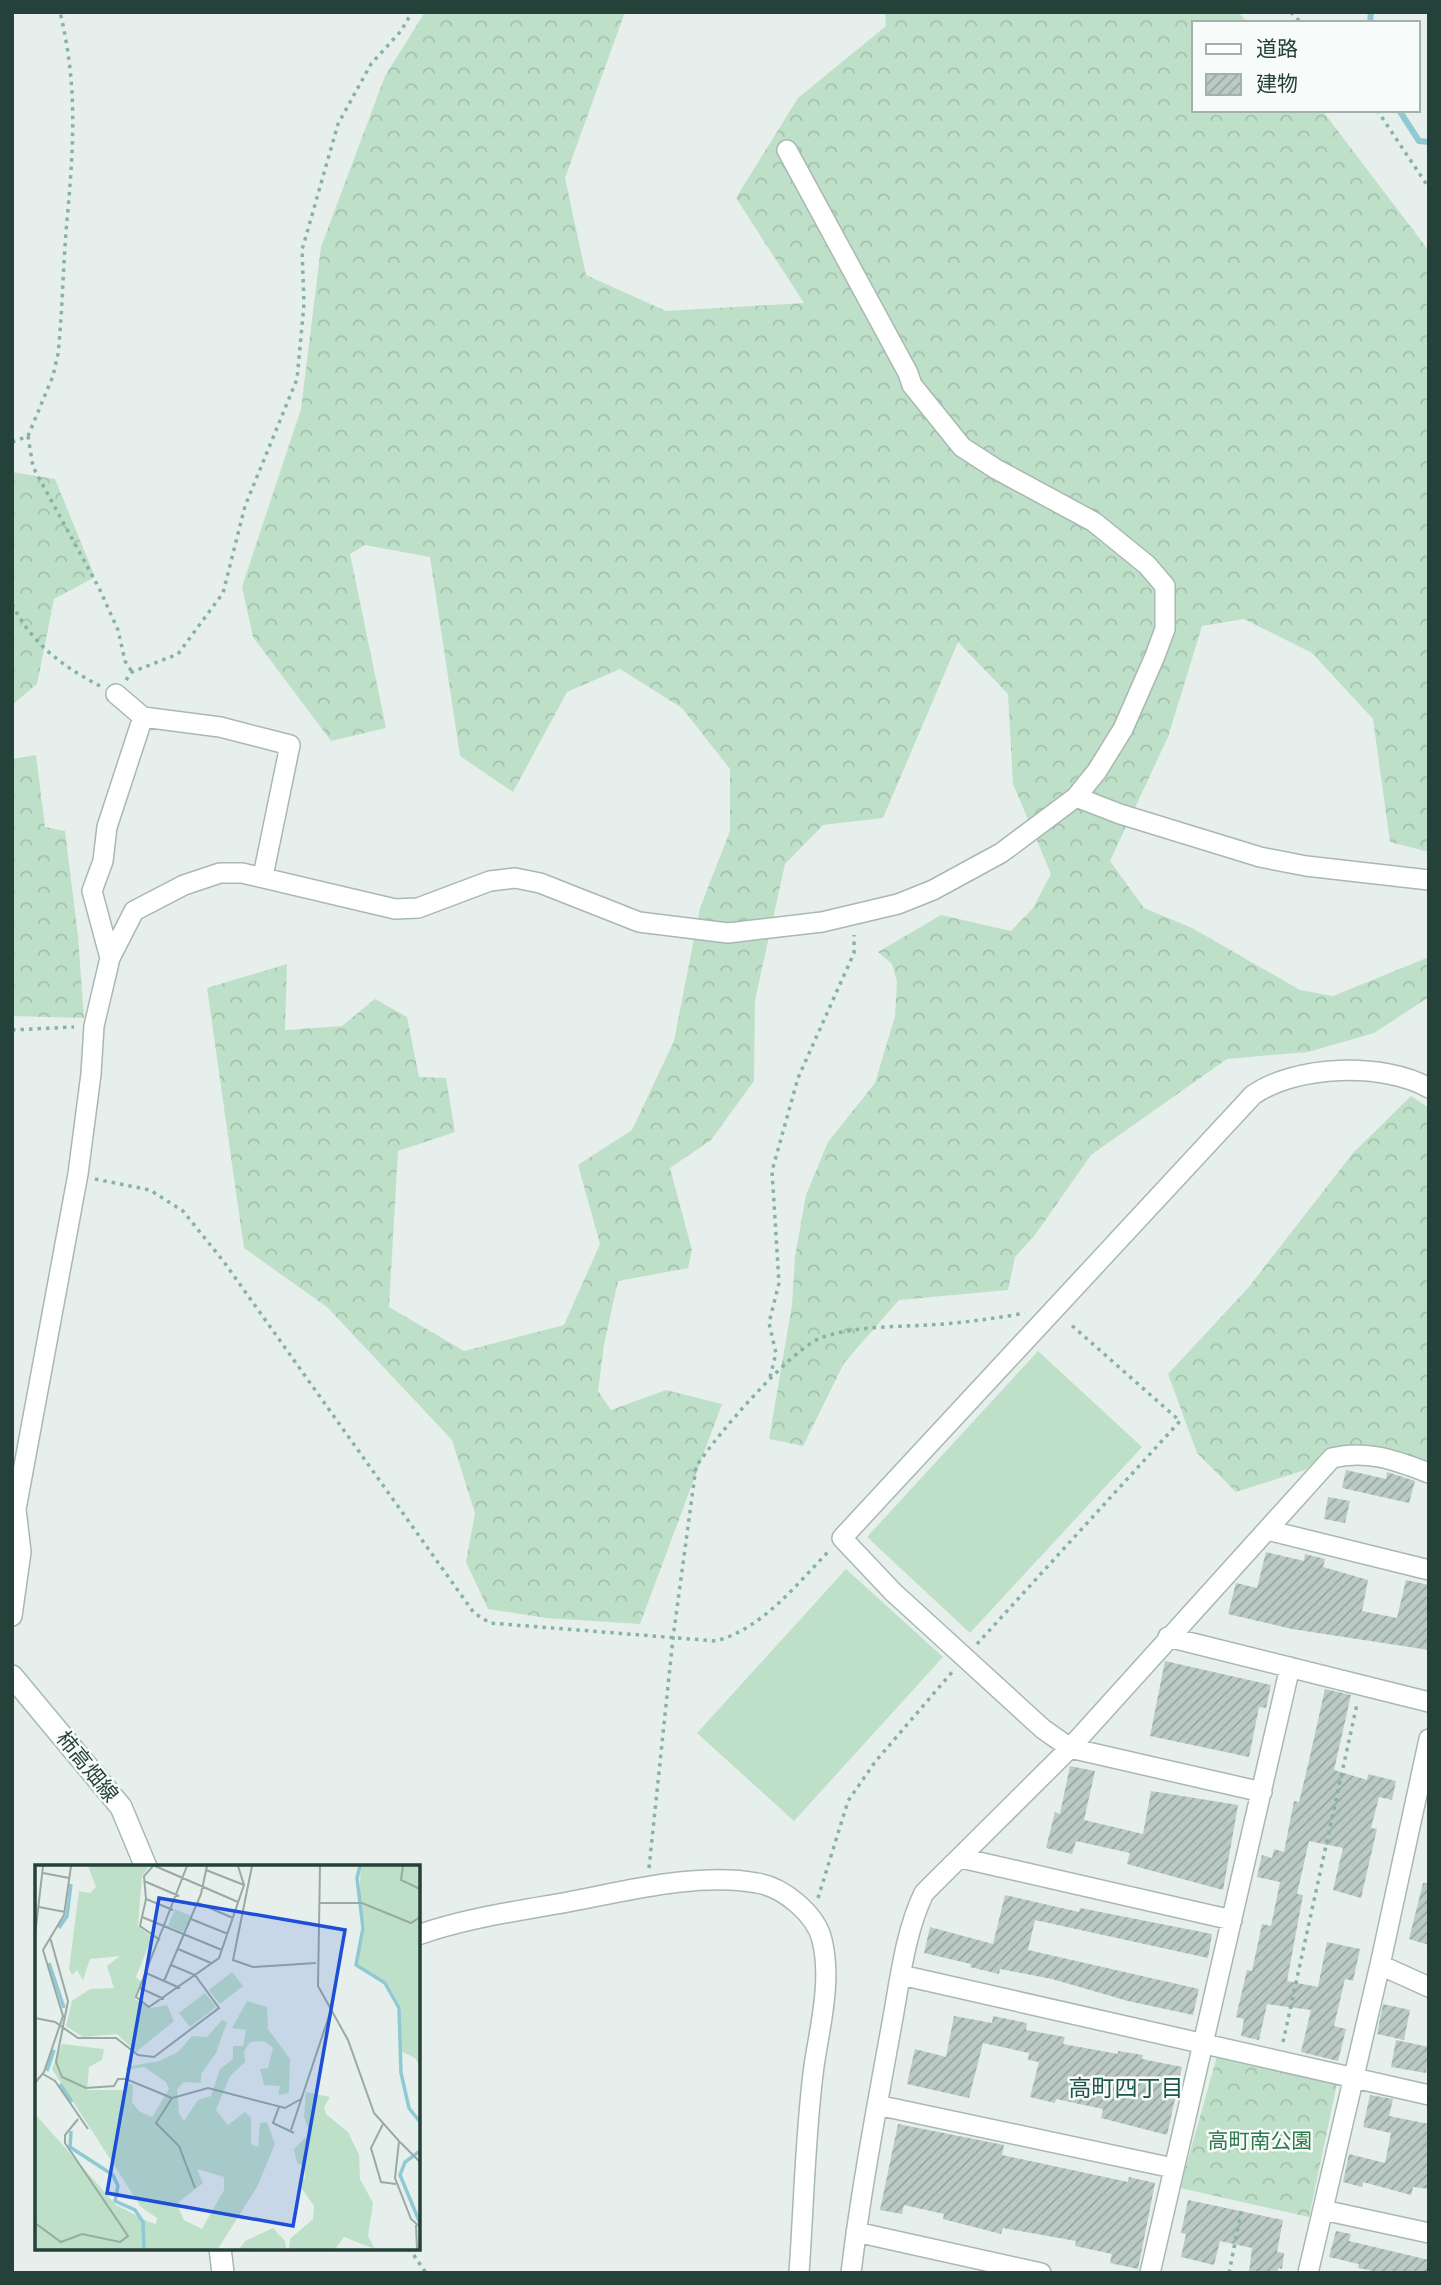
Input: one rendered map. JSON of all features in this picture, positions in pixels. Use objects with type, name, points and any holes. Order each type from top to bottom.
[{"type":"main road","name":"柿高畑線","points":[[12,1676],[121,1807],[145,1865]]},
{"type":"main road","points":[[220,2250],[223,2273]]},
{"type":"street","points":[[12,1616],[21,1552],[16,1508],[78,1174],[91,1074],[94,1026],[110,958],[134,911],[155,898],[220,873],[263,876],[395,909],[418,908],[490,881],[514,878],[540,883],[639,922],[728,933],[853,915],[898,904],[977,868],[1076,797],[1097,771],[1123,729],[1165,629],[1165,586],[1147,565],[1094,522],[962,447],[912,385],[908,373],[787,150]]},
{"type":"street","points":[[116,694],[143,717],[220,727],[290,745],[263,876]]},
{"type":"street","points":[[110,958],[92,891],[103,861],[107,827],[143,717]]},
{"type":"street","points":[[1076,797],[1120,814],[1260,857],[1306,866],[1429,880]]},
{"type":"street","points":[[1262,1792],[1070,1748],[1044,1729],[893,1592],[842,1538],[1238,1108],[1270,1083],[1292,1077],[1366,1070],[1393,1073],[1429,1088]]},
{"type":"street","points":[[851,2273],[877,2105],[901,1975],[915,1912],[924,1893],[1070,1748],[1332,1458],[1349,1454],[1368,1455],[1429,1473]]},
{"type":"street","points":[[1267,1530],[1429,1570]]},
{"type":"street","points":[[1168,1637],[1429,1702]]},
{"type":"street","points":[[1150,2273],[1172,2168],[1204,2043],[1290,1667]]},
{"type":"street","points":[[1308,2273],[1380,1965],[1429,1738]]},
{"type":"street","points":[[961,1858],[1232,1920]]},
{"type":"street","points":[[420,1934],[461,1922],[647,1887],[689,1882],[756,1882],[774,1888],[804,1912],[822,1938],[825,1968],[799,2273]]},
{"type":"street","points":[[1380,1965],[1429,1987]]},
{"type":"street","points":[[901,1975],[1429,2095]]},
{"type":"street","points":[[877,2105],[1172,2168]]},
{"type":"street","points":[[1323,2210],[1429,2233]]},
{"type":"street","points":[[856,2232],[1041,2273]]},
{"type":"path","points":[[60,12],[70,54],[74,98],[72,178],[58,354],[53,376],[28,436],[33,467],[99,588],[118,630],[125,661],[132,672]]},
{"type":"path","points":[[12,604],[22,625],[57,662],[116,694],[132,672],[178,653],[223,593],[245,506],[297,379],[304,304],[302,250],[338,124],[372,64],[401,32],[412,12]]},
{"type":"path","points":[[1378,112],[1429,188]]},
{"type":"path","points":[[12,442],[28,436]]},
{"type":"path","points":[[769,1379],[776,1353],[769,1322],[779,1283],[772,1171],[798,1078],[854,953],[853,915]]},
{"type":"path","points":[[12,1030],[94,1026]]},
{"type":"path","points":[[78,1174],[150,1190],[183,1211],[224,1262],[474,1613],[490,1623],[716,1641],[735,1636],[762,1619],[842,1538]]},
{"type":"path","points":[[647,1887],[673,1637],[696,1466],[707,1450],[769,1379],[820,1338],[855,1329],[970,1322],[1053,1309],[1180,1421],[966,1656],[860,1781],[848,1801],[817,1902],[804,1912]]},
{"type":"path","points":[[1279,2061],[1361,1685]]},
{"type":"path","points":[[1229,2273],[1242,2207]]},
{"type":"path","points":[[410,2250],[426,2273]]},
{"type":"green space","points":[[425,12],[625,12],[565,178],[586,275],[666,311],[804,303],[736,198],[798,98],[886,26],[885,12],[1238,12],[1246,21],[1192,21],[1192,112],[1324,112],[1429,251],[1429,852],[1390,842],[1373,719],[1312,653],[1244,619],[1202,626],[1168,737],[1110,861],[1144,908],[1192,928],[1300,990],[1333,996],[1429,957],[1429,997],[1374,1033],[1308,1052],[1227,1059],[1091,1155],[1035,1235],[1015,1257],[1008,1290],[899,1300],[844,1363],[803,1446],[769,1439],[792,1305],[795,1257],[806,1195],[828,1142],[875,1083],[895,1016],[897,982],[892,964],[878,952],[941,915],[1011,931],[1033,908],[1051,874],[1013,784],[1008,694],[958,642],[883,818],[823,825],[785,864],[755,1000],[754,1081],[711,1140],[670,1168],[692,1250],[688,1268],[618,1281],[604,1345],[598,1391],[611,1410],[666,1390],[722,1404],[640,1624],[546,1618],[488,1609],[466,1562],[475,1513],[452,1440],[327,1307],[244,1248],[207,988],[287,964],[285,1030],[342,1026],[375,999],[407,1017],[419,1077],[446,1078],[455,1132],[398,1151],[389,1307],[464,1351],[564,1325],[600,1244],[578,1165],[632,1130],[674,1041],[700,908],[730,831],[730,769],[682,708],[620,669],[567,692],[513,792],[460,756],[430,557],[365,545],[350,554],[386,728],[331,741],[253,637],[242,587],[301,409],[321,247],[385,76]]},
{"type":"green space","points":[[12,472],[55,479],[95,577],[54,599],[37,684],[12,705]]},
{"type":"green space","points":[[36,755],[45,827],[65,831],[78,936],[84,1018],[12,1016],[12,759]]},
{"type":"green space","points":[[1411,1096],[1429,1108],[1429,1465],[1385,1451],[1353,1445],[1327,1451],[1305,1470],[1236,1492],[1197,1453],[1168,1374],[1248,1288],[1353,1153]]},
{"type":"green space","points":[[1038,1351],[1142,1447],[970,1633],[867,1537]]},
{"type":"green space","points":[[846,1569],[943,1657],[794,1821],[697,1733]]},
{"type":"green space","name":"高町南公園","points":[[1217,2056],[1337,2084],[1309,2217],[1180,2188]]},
{"type":"building","points":[[1346,1470],[1386,1479],[1387,1472],[1415,1481],[1409,1503],[1342,1488]]},
{"type":"building","points":[[1328,1497],[1350,1501],[1345,1523],[1324,1519]]},
{"type":"building","points":[[1266,1552],[1304,1561],[1305,1554],[1325,1559],[1323,1567],[1368,1580],[1362,1611],[1397,1618],[1406,1580],[1429,1585],[1429,1650],[1292,1629],[1228,1614],[1236,1583],[1257,1588]]},
{"type":"building","points":[[1165,1661],[1271,1685],[1266,1708],[1259,1707],[1249,1757],[1150,1736]]},
{"type":"building","points":[[1325,1689],[1351,1695],[1334,1770],[1367,1780],[1368,1774],[1396,1781],[1392,1800],[1379,1797],[1371,1828],[1377,1829],[1361,1898],[1333,1890],[1343,1848],[1309,1841],[1297,1894],[1303,1895],[1287,1981],[1318,1987],[1327,1942],[1360,1949],[1353,1981],[1345,1979],[1334,2026],[1346,2029],[1338,2061],[1301,2052],[1311,2010],[1267,2004],[1259,2040],[1241,2036],[1244,2019],[1236,2017],[1247,1970],[1252,1971],[1262,1924],[1271,1926],[1280,1882],[1257,1877],[1262,1855],[1272,1858],[1274,1849],[1284,1852],[1294,1801],[1299,1802]]},
{"type":"building","points":[[1070,1766],[1095,1771],[1084,1820],[1143,1834],[1151,1791],[1238,1805],[1223,1890],[1127,1864],[1130,1853],[1076,1841],[1072,1854],[1046,1848],[1055,1812],[1060,1814]]},
{"type":"building","points":[[1423,1883],[1429,1883],[1429,1945],[1409,1939]]},
{"type":"building","points":[[1005,1895],[1079,1912],[1080,1908],[1212,1934],[1208,1958],[1035,1920],[1028,1950],[1199,1989],[1193,2015],[1128,2001],[1052,1979],[1000,1969],[999,1974],[924,1953],[930,1927],[993,1944]]},
{"type":"building","points":[[1383,2004],[1410,2010],[1404,2040],[1377,2034]]},
{"type":"building","points":[[954,2016],[992,2023],[993,2016],[1027,2023],[1026,2030],[1065,2037],[1063,2044],[1118,2054],[1118,2051],[1143,2055],[1142,2059],[1182,2067],[1167,2135],[1101,2118],[1103,2109],[1056,2099],[1055,2103],[1030,2097],[1039,2062],[1028,2060],[1029,2053],[983,2043],[969,2098],[907,2084],[915,2049],[946,2057]]},
{"type":"building","points":[[1396,2040],[1429,2047],[1426,2073],[1391,2067]]},
{"type":"building","points":[[1370,2095],[1393,2099],[1389,2116],[1429,2124],[1429,2189],[1413,2187],[1411,2195],[1363,2182],[1362,2187],[1343,2182],[1349,2154],[1385,2163],[1391,2133],[1363,2127]]},
{"type":"building","points":[[898,2124],[1004,2145],[1002,2155],[1128,2182],[1129,2177],[1155,2183],[1138,2269],[1110,2263],[1112,2254],[1075,2246],[1076,2241],[1003,2228],[1001,2234],[943,2219],[944,2214],[904,2205],[902,2214],[880,2210]]},
{"type":"building","points":[[1188,2200],[1283,2220],[1277,2252],[1284,2253],[1282,2269],[1278,2268],[1277,2273],[1249,2273],[1252,2248],[1220,2241],[1214,2265],[1181,2257],[1186,2234],[1181,2233]]},
{"type":"building","points":[[1336,2231],[1351,2234],[1349,2241],[1429,2260],[1429,2273],[1383,2273],[1358,2268],[1359,2264],[1329,2257]]},
{"type":"waterway","points":[[1370,21],[1371,12]]},
{"type":"waterway","points":[[1400,112],[1419,141],[1429,142]]},
{"type":"district","name":"高町四丁目","points":[[1126,2087]]}]
